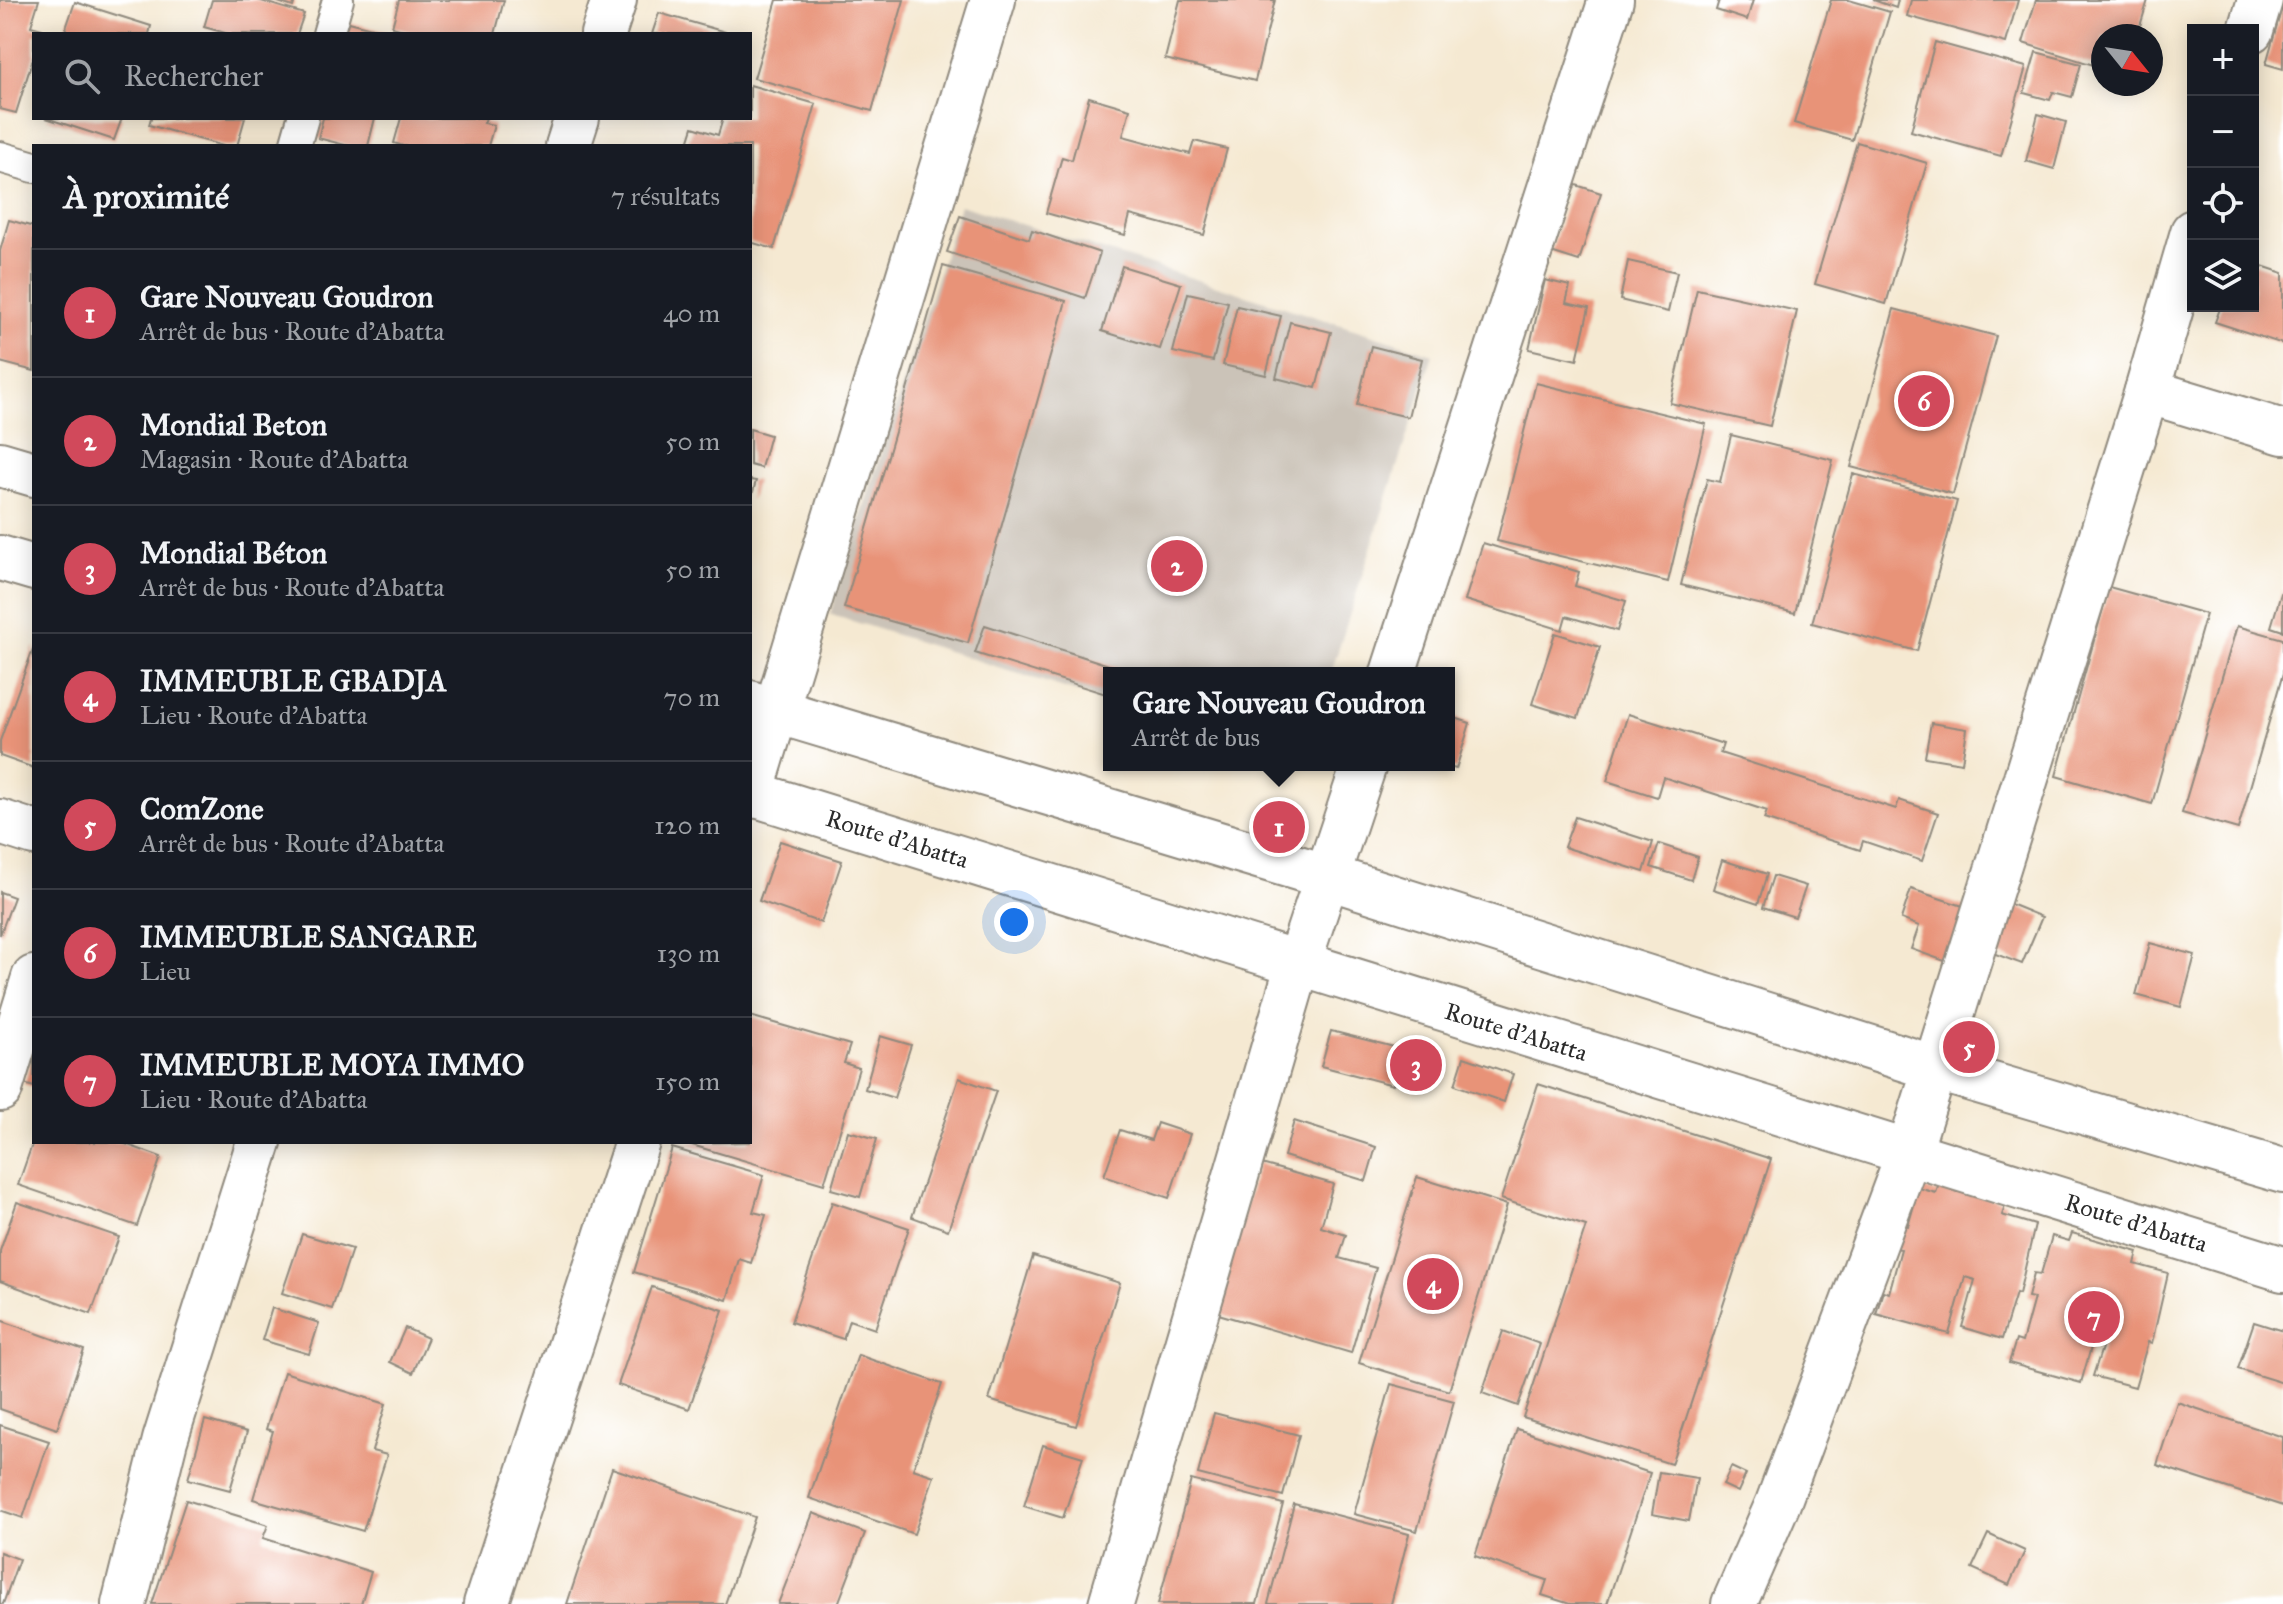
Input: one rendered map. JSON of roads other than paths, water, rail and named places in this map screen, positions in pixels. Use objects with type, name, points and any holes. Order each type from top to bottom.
[{"type":"street","points":[[604,32],[614,0]]},
{"type":"street","points":[[752,781],[763,707],[993,0]]},
{"type":"street","points":[[1395,667],[1611,0]]},
{"type":"street","points":[[2253,24],[2260,0]]},
{"type":"street","points":[[569,144],[576,120]]},
{"type":"street","points":[[1734,1604],[1778,1503],[1909,1152],[2147,391],[2191,240]]},
{"type":"street","points":[[2147,391],[2283,432]]},
{"type":"street","points":[[0,464],[32,473]]},
{"type":"street","points":[[0,558],[32,567]]},
{"type":"street","points":[[763,707],[1328,877],[1935,1068],[2283,1171]]},
{"type":"street","points":[[1111,1604],[1298,964],[1362,771]]},
{"type":"street","name":"Route d'Abatta","points":[[752,795],[2283,1269]]},
{"type":"street","points":[[0,822],[32,832]]},
{"type":"street","points":[[0,1089],[32,985]]},
{"type":"street","points":[[124,1604],[165,1440],[258,1144]]},
{"type":"street","points":[[486,1604],[636,1144]]},
{"type":"lane","points":[[329,32],[338,0]]},
{"type":"lane","points":[[296,144],[302,120]]},
{"type":"lane","points":[[0,157],[32,166]]},
{"type":"place","name":"IMMEUBLE SANGARE","points":[[1924,401]]},
{"type":"place","name":"Mondial Beton","points":[[1177,566]]},
{"type":"place","name":"Gare Nouveau Goudron","points":[[1279,827]]},
{"type":"place","name":"ComZone","points":[[1969,1047]]},
{"type":"place","name":"Mondial Béton","points":[[1416,1065]]},
{"type":"place","name":"IMMEUBLE GBADJA","points":[[1433,1284]]},
{"type":"place","name":"IMMEUBLE MOYA IMMO","points":[[2094,1317]]}]
